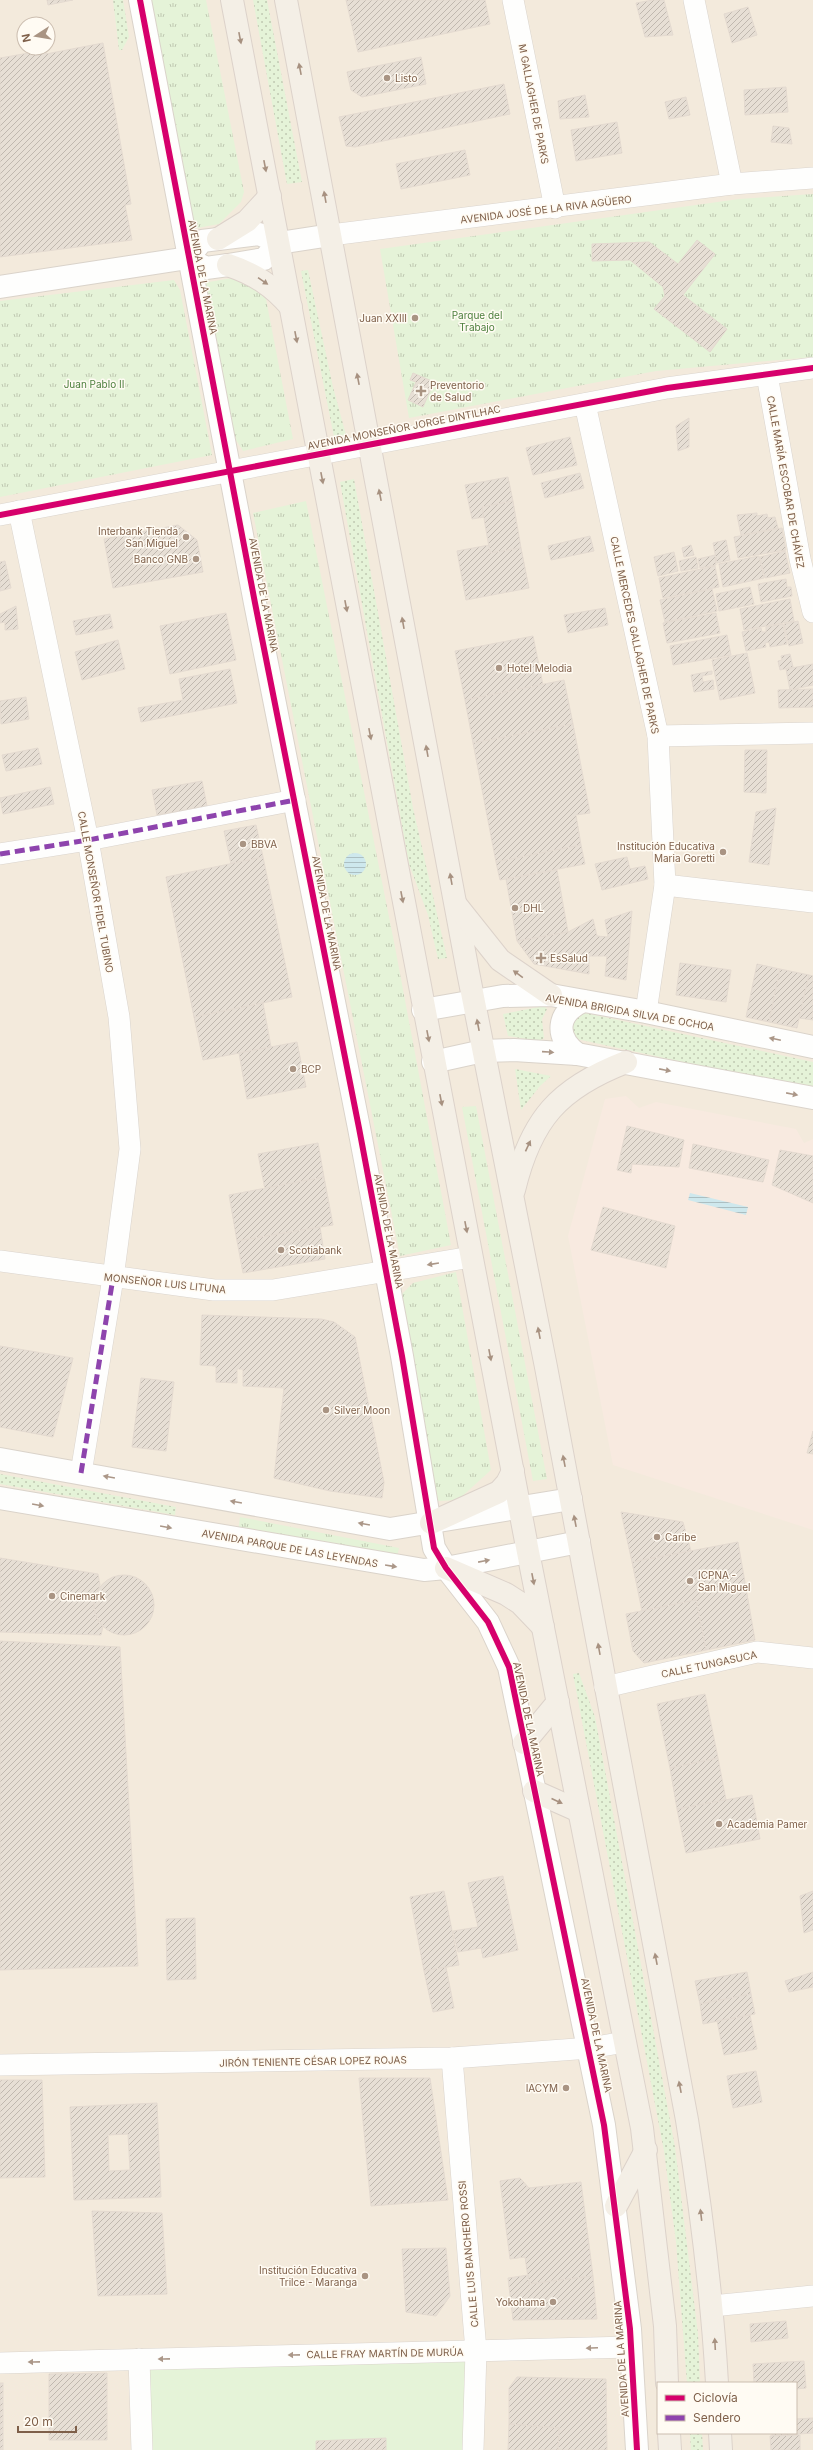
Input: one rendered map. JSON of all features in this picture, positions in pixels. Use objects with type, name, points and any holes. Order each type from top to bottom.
[{"type":"main road","points":[[232,0],[433,1062],[646,2150],[665,2326],[667,2382]]},
{"type":"main road","points":[[286,0],[473,999],[571,1500],[687,2120],[700,2205],[712,2306],[717,2382]]},
{"type":"main road","points":[[218,239],[247,221],[270,196]]},
{"type":"main road","points":[[228,265],[263,280],[278,293],[291,308]]},
{"type":"main road","points":[[455,903],[500,960],[551,995]]},
{"type":"main road","points":[[512,1197],[520,1162],[536,1129],[552,1106],[573,1088],[597,1074],[626,1062]]},
{"type":"main road","points":[[430,1523],[498,1492],[507,1483],[513,1470]]},
{"type":"main road","points":[[446,1568],[506,1594],[520,1603],[543,1627]]},
{"type":"main road","points":[[524,1743],[558,1702]]},
{"type":"main road","points":[[534,1791],[579,1811]]},
{"type":"main road","points":[[616,2206],[646,2150]]},
{"type":"main road","points":[[669,2434],[670,2450]]},
{"type":"main road","points":[[720,2434],[721,2450]]},
{"type":"street","name":"AVENIDA DE LA MARINA","points":[[140,0],[188,258],[387,1272],[434,1548],[446,1568],[488,1622],[509,1667],[534,1791],[590,2048],[604,2125],[616,2206],[631,2347],[637,2450]]},
{"type":"street","name":"M GALLAGHER DE PARKS","points":[[513,0],[555,208]]},
{"type":"street","points":[[700,0],[694,0],[732,184]]},
{"type":"street","name":"AVENIDA JOSÉ DE LA RIVA AGÜERO","points":[[279,243],[331,235],[555,208],[732,184],[813,178]]},
{"type":"street","points":[[0,287],[188,258],[206,268],[228,265],[264,259],[279,243],[259,234],[202,241],[188,258]]},
{"type":"street","name":"AVENIDA MONSEÑOR JORGE DINTILHAC","points":[[9,513],[667,388],[813,368]]},
{"type":"street","name":"CALLE MARÍA ESCOBAR DE CHÁVEZ","points":[[767,375],[806,559],[813,612]]},
{"type":"street","name":"CALLE MERCEDES GALLAGHER DE PARKS","points":[[585,404],[658,736],[665,885],[646,1012]]},
{"type":"street","name":"CALLE MONSEÑOR FIDEL TUBINO","points":[[9,513],[88,840],[119,1017],[130,1149],[113,1278],[81,1473]]},
{"type":"street","points":[[658,736],[813,733]]},
{"type":"street","points":[[0,854],[88,840],[295,800]]},
{"type":"street","points":[[665,885],[813,902]]},
{"type":"street","name":"AVENIDA BRIGIDA SILVA DE OCHOA","points":[[423,1010],[473,999],[503,996],[551,995],[646,1012],[813,1047]]},
{"type":"street","points":[[577,1054],[568,1047],[562,1037],[562,1025],[565,1014],[573,1006],[583,1001]]},
{"type":"street","points":[[433,1062],[483,1051],[514,1050],[577,1054],[813,1098]]},
{"type":"street","name":"MONSEÑOR LUIS LITUNA","points":[[0,1261],[113,1278],[214,1290],[273,1290],[472,1257]]},
{"type":"street","points":[[0,1459],[390,1529],[571,1500]]},
{"type":"street","name":"AVENIDA PARQUE DE LAS LEYENDAS","points":[[0,1498],[396,1567],[424,1570],[446,1568],[579,1542]]},
{"type":"street","name":"CALLE TUNGASUCA","points":[[605,1687],[757,1652],[813,1658]]},
{"type":"street","name":"JIRÓN TENIENTE CÉSAR LOPEZ ROJAS","points":[[0,2064],[452,2058],[590,2048],[625,2042]]},
{"type":"street","name":"CALLE LUIS BANCHERO ROSSI","points":[[452,2058],[476,2352],[473,2450]]},
{"type":"street","points":[[712,2306],[813,2296]]},
{"type":"street","name":"CALLE FRAY MARTÍN DE MURÚA","points":[[0,2363],[631,2347]]},
{"type":"street","points":[[139,2359],[142,2450]]},
{"type":"shaded area","points":[[0,0],[813,0],[813,2450],[0,2450]]},
{"type":"shaded area","points":[[626,1096],[639,1108],[656,1102],[796,1129],[804,1143],[813,1139],[813,1530],[613,1465],[568,1236],[605,1099]]},
{"type":"green space","points":[[113,0],[123,0],[129,37],[122,50],[119,50]]},
{"type":"green space","points":[[147,0],[206,0],[244,192],[241,202],[219,224],[192,229]]},
{"type":"green space","points":[[253,0],[267,0],[302,182],[287,184]]},
{"type":"green space","name":"Parque del Trabajo","points":[[813,194],[813,357],[656,371],[409,418],[380,249],[739,199]]},
{"type":"green space","points":[[308,270],[333,387],[346,435],[334,437],[301,271]]},
{"type":"green space","points":[[238,277],[250,284],[266,299],[293,439],[243,451],[236,440],[203,283]]},
{"type":"green space","name":"Juan Pablo II","points":[[174,280],[180,290],[212,455],[0,497],[0,301]]},
{"type":"green space","points":[[354,479],[413,808],[447,958],[438,959],[428,915],[409,864],[340,482]]},
{"type":"green space","points":[[306,501],[395,947],[451,1245],[400,1256],[253,513]]},
{"type":"green space","points":[[544,1006],[547,1009],[542,1019],[544,1038],[540,1041],[508,1036],[503,1014]]},
{"type":"green space","points":[[576,1011],[813,1062],[813,1090],[572,1038],[567,1029]]},
{"type":"green space","points":[[515,1069],[551,1076],[540,1086],[521,1110]]},
{"type":"green space","points":[[476,1106],[547,1479],[533,1481],[462,1107]]},
{"type":"green space","points":[[456,1272],[491,1470],[458,1500],[438,1501],[401,1295],[413,1283]]},
{"type":"green space","points":[[0,1474],[176,1507],[175,1515],[0,1484]]},
{"type":"green space","points":[[240,1517],[399,1548],[396,1562],[238,1532]]},
{"type":"green space","points":[[579,1673],[595,1717],[675,2147],[698,2334],[700,2382],[687,2382],[676,2242],[664,2151],[573,1674]]},
{"type":"green space","points":[[468,2357],[464,2450],[150,2450],[147,2365]]},
{"type":"green space","points":[[690,2434],[702,2434],[703,2450],[691,2450]]},
{"type":"water","points":[[355,853],[363,856],[366,864],[363,872],[355,875],[347,872],[344,864],[347,856]]},
{"type":"water","points":[[690,1193],[748,1207],[746,1215],[688,1200]]},
{"type":"building","points":[[47,0],[73,0],[48,5]]},
{"type":"building","points":[[346,0],[485,0],[490,24],[358,52]]},
{"type":"building","points":[[664,0],[673,35],[645,37],[636,3]]},
{"type":"building","points":[[748,7],[757,35],[732,43],[724,14]]},
{"type":"building","points":[[103,43],[131,204],[125,205],[132,240],[0,257],[0,58],[16,55],[56,56],[56,52]]},
{"type":"building","name":"Listo","points":[[421,57],[426,84],[362,97],[351,90],[347,72]]},
{"type":"building","points":[[504,84],[510,114],[355,147],[346,146],[339,117]]},
{"type":"building","points":[[786,87],[788,112],[745,115],[744,90]]},
{"type":"building","points":[[585,95],[589,117],[560,119],[558,101]]},
{"type":"building","points":[[686,97],[690,115],[669,119],[665,102]]},
{"type":"building","points":[[617,122],[622,153],[576,161],[571,130]]},
{"type":"building","points":[[773,126],[789,128],[792,144],[771,142]]},
{"type":"building","points":[[465,150],[470,175],[401,189],[396,164]]},
{"type":"building","points":[[697,240],[715,254],[683,295],[727,329],[710,352],[654,309],[665,296],[663,287],[630,260],[592,261],[592,244],[649,242],[678,264]]},
{"type":"building","name":"Preventorio de Salud","points":[[413,373],[434,382],[423,407],[408,400],[416,382],[410,380]]},
{"type":"building","points":[[689,418],[689,447],[678,451],[676,426]]},
{"type":"building","points":[[570,437],[577,465],[533,475],[526,448]]},
{"type":"building","points":[[580,473],[584,488],[545,498],[541,483]]},
{"type":"building","points":[[508,477],[513,501],[482,507],[484,517],[472,519],[465,485]]},
{"type":"building","points":[[513,501],[521,548],[490,553],[482,507]]},
{"type":"building","points":[[757,513],[757,516],[767,514],[768,518],[775,517],[778,528],[741,535],[737,515]]},
{"type":"building","points":[[178,525],[197,540],[203,572],[113,588],[104,539]]},
{"type":"building","points":[[782,528],[786,550],[738,558],[734,537]]},
{"type":"building","points":[[590,536],[594,551],[551,560],[548,546]]},
{"type":"building","points":[[726,540],[730,560],[717,563],[713,543]]},
{"type":"building","points":[[489,545],[490,553],[521,548],[529,588],[466,600],[457,551]]},
{"type":"building","points":[[691,545],[694,555],[684,557],[682,548]]},
{"type":"building","points":[[785,551],[790,573],[765,578],[760,557]]},
{"type":"building","points":[[674,552],[678,571],[658,576],[654,557]]},
{"type":"building","points":[[715,555],[716,565],[700,568],[698,559]]},
{"type":"building","points":[[759,556],[764,578],[723,587],[719,564]]},
{"type":"building","points":[[696,557],[698,568],[681,571],[679,561]]},
{"type":"building","points":[[5,561],[11,588],[0,591],[0,562]]},
{"type":"building","points":[[715,566],[719,587],[663,598],[659,578]]},
{"type":"building","points":[[786,579],[787,587],[791,587],[792,596],[761,602],[758,584]]},
{"type":"building","points":[[750,587],[754,604],[719,611],[716,594]]},
{"type":"building","points":[[712,589],[717,611],[665,622],[660,600]]},
{"type":"building","points":[[790,599],[794,621],[744,630],[740,609]]},
{"type":"building","points":[[16,606],[18,629],[5,630],[5,622],[0,623],[0,614]]},
{"type":"building","points":[[605,608],[608,625],[568,633],[564,615]]},
{"type":"building","points":[[226,613],[236,660],[170,674],[160,626]]},
{"type":"building","points":[[716,613],[720,633],[667,643],[663,623]]},
{"type":"building","points":[[110,614],[113,628],[76,635],[73,621]]},
{"type":"building","points":[[798,621],[803,643],[789,646],[784,624]]},
{"type":"building","points":[[783,624],[787,644],[770,647],[769,642],[765,643],[766,647],[746,651],[742,632],[761,628],[762,632],[766,632],[766,627]]},
{"type":"building","points":[[727,635],[731,655],[673,665],[670,646]]},
{"type":"building","name":"Hotel Melodia","points":[[533,636],[543,685],[465,700],[455,651]]},
{"type":"building","points":[[118,640],[125,669],[82,680],[75,652]]},
{"type":"building","points":[[747,653],[755,693],[720,700],[712,660]]},
{"type":"building","points":[[790,654],[793,667],[780,670],[778,661],[782,660],[781,656]]},
{"type":"building","points":[[813,664],[813,685],[790,690],[786,669]]},
{"type":"building","points":[[230,669],[237,703],[141,722],[138,708],[183,700],[179,679]]},
{"type":"building","points":[[712,671],[712,674],[702,676],[703,682],[713,680],[714,689],[694,692],[691,675]]},
{"type":"building","points":[[564,680],[573,724],[473,743],[465,700]]},
{"type":"building","points":[[813,689],[813,707],[779,708],[778,690]]},
{"type":"building","points":[[26,697],[29,719],[1,724],[0,701]]},
{"type":"building","points":[[573,724],[590,813],[576,815],[581,845],[496,862],[473,743]]},
{"type":"building","points":[[38,748],[42,764],[6,771],[2,755]]},
{"type":"building","points":[[745,750],[767,750],[766,793],[744,792]]},
{"type":"building","points":[[202,781],[207,806],[157,815],[152,790]]},
{"type":"building","points":[[50,787],[54,804],[3,814],[0,798]]},
{"type":"building","points":[[776,808],[769,865],[749,862],[756,812]]},
{"type":"building","name":"BBVA","points":[[256,825],[263,857],[231,864],[224,831]]},
{"type":"building","points":[[581,845],[585,864],[500,880],[496,862]]},
{"type":"building","points":[[263,857],[292,997],[194,1017],[166,877]]},
{"type":"building","points":[[627,857],[630,869],[645,866],[648,879],[602,890],[595,864]]},
{"type":"building","points":[[557,870],[568,932],[517,941],[506,879]]},
{"type":"building","points":[[632,911],[626,980],[605,976],[607,956],[589,956],[589,974],[534,964],[517,941],[568,932],[593,919],[597,936],[608,937],[605,920]]},
{"type":"building","points":[[680,963],[731,970],[726,1002],[676,995]]},
{"type":"building","points":[[757,964],[780,969],[769,1022],[746,1017]]},
{"type":"building","points":[[780,969],[809,975],[797,1028],[769,1022]]},
{"type":"building","points":[[809,975],[813,976],[813,1020],[799,1018]]},
{"type":"building","points":[[263,1003],[271,1047],[203,1060],[194,1017]]},
{"type":"building","points":[[297,1042],[306,1087],[247,1099],[239,1053]]},
{"type":"building","points":[[627,1126],[684,1140],[679,1167],[632,1164],[631,1173],[617,1170]]},
{"type":"building","points":[[318,1143],[324,1177],[265,1189],[258,1154]]},
{"type":"building","points":[[693,1144],[769,1160],[763,1182],[689,1168]]},
{"type":"building","points":[[780,1150],[813,1156],[813,1203],[772,1185]]},
{"type":"building","points":[[324,1177],[333,1225],[237,1241],[229,1195]]},
{"type":"building","points":[[603,1207],[675,1226],[666,1268],[591,1250]]},
{"type":"building","name":"Scotiabank","points":[[320,1227],[325,1259],[243,1273],[237,1241]]},
{"type":"building","name":"Silver Moon","points":[[202,1315],[321,1319],[334,1322],[355,1337],[384,1482],[382,1498],[330,1491],[274,1478],[284,1388],[243,1386],[243,1369],[237,1369],[237,1383],[216,1382],[216,1366],[200,1365]]},
{"type":"building","points":[[0,1346],[73,1358],[53,1437],[0,1427]]},
{"type":"building","points":[[141,1378],[174,1382],[166,1451],[132,1447]]},
{"type":"building","points":[[813,1431],[813,1454],[807,1453]]},
{"type":"building","name":"Caribe","points":[[621,1512],[683,1522],[691,1551],[632,1562]]},
{"type":"building","name":"ICPNA - San Miguel","points":[[738,1542],[755,1640],[706,1650],[696,1600],[642,1611],[632,1562]]},
{"type":"building","points":[[0,1558],[98,1574],[100,1585],[94,1602],[97,1619],[103,1626],[101,1635],[0,1632]]},
{"type":"building","points":[[118,1575],[130,1575],[141,1580],[149,1588],[154,1599],[152,1617],[141,1630],[130,1635],[118,1635],[107,1630],[99,1622],[94,1611],[94,1599],[99,1588],[107,1580]]},
{"type":"building","points":[[696,1600],[706,1650],[644,1663],[633,1651],[626,1614]]},
{"type":"building","points":[[0,1641],[120,1647],[138,1966],[0,1970]]},
{"type":"building","points":[[705,1694],[718,1758],[670,1768],[657,1704]]},
{"type":"building","points":[[718,1758],[726,1800],[677,1809],[670,1768]]},
{"type":"building","name":"Academia Pamer","points":[[752,1795],[760,1839],[686,1853],[677,1809]]},
{"type":"building","points":[[503,1876],[518,1950],[483,1958],[481,1948],[458,1952],[453,1931],[478,1927],[468,1883]]},
{"type":"building","points":[[444,1891],[459,1965],[424,1971],[410,1897]]},
{"type":"building","points":[[813,1891],[813,1930],[804,1933],[800,1896]]},
{"type":"building","points":[[195,1918],[196,1979],[167,1980],[166,1919]]},
{"type":"building","points":[[446,1967],[454,2008],[433,2012],[424,1971]]},
{"type":"building","points":[[747,1972],[751,1994],[700,2004],[695,1981]]},
{"type":"building","points":[[813,1972],[813,1987],[789,1992],[785,1981]]},
{"type":"building","points":[[751,1994],[755,2014],[703,2024],[700,2004]]},
{"type":"building","points":[[750,2015],[757,2049],[724,2055],[717,2021]]},
{"type":"building","points":[[756,2071],[762,2102],[733,2108],[727,2076]]},
{"type":"building","points":[[359,2078],[430,2078],[448,2200],[371,2206]]},
{"type":"building","points":[[0,2080],[42,2080],[45,2177],[0,2178]]},
{"type":"building","points":[[157,2103],[161,2197],[74,2200],[70,2107]],"holes":[[[128,2134],[130,2170],[109,2171],[108,2135]]]},
{"type":"building","points":[[520,2178],[529,2188],[581,2182],[593,2276],[529,2284],[525,2257],[510,2259],[500,2181]]},
{"type":"building","points":[[92,2211],[162,2213],[167,2294],[98,2296]]},
{"type":"building","points":[[446,2248],[450,2296],[436,2316],[406,2312],[402,2249]]},
{"type":"building","name":"Yokohama","points":[[528,2275],[529,2284],[593,2276],[597,2319],[513,2320],[508,2278]]},
{"type":"building","points":[[786,2321],[788,2338],[751,2342],[750,2324]]},
{"type":"building","points":[[804,2361],[806,2388],[797,2389],[797,2382],[754,2382],[753,2364]]},
{"type":"building","points":[[107,2373],[107,2440],[49,2440],[49,2374]]},
{"type":"building","points":[[517,2377],[606,2379],[607,2450],[558,2450],[559,2428],[509,2424],[509,2388]]},
{"type":"building","points":[[0,2383],[3,2383],[3,2450],[0,2450]]},
{"type":"building","points":[[813,2418],[813,2433],[772,2436],[772,2434],[797,2434],[797,2419]]},
{"type":"building","points":[[509,2424],[559,2428],[558,2450],[508,2450]]},
{"type":"building","points":[[800,2435],[800,2450],[771,2450],[770,2436]]},
{"type":"building","points":[[386,2438],[386,2450],[316,2450],[316,2441]]},
{"type":"marked path","points":[[0,854],[88,840],[295,800]]},
{"type":"marked path","points":[[81,1473],[113,1278]]},
{"type":"cycle path","points":[[140,0],[255,603],[359,1128],[402,1356],[434,1548],[446,1568],[488,1622],[509,1667],[604,2125],[630,2329],[637,2450]]},
{"type":"cycle path","points":[[0,515],[667,388],[813,368]]},
{"type":"place","name":"Listo","points":[[387,78]]},
{"type":"place","name":"Juan XXIII","points":[[415,318]]},
{"type":"place","name":"Preventorio de Salud","points":[[421,391]]},
{"type":"place","name":"Interbank Tienda San Miguel","points":[[186,537]]},
{"type":"place","name":"Banco GNB","points":[[196,559]]},
{"type":"place","name":"Hotel Melodia","points":[[499,668]]},
{"type":"place","name":"BBVA","points":[[243,844]]},
{"type":"place","name":"Institución Educativa Maria Goretti","points":[[723,852]]},
{"type":"place","name":"DHL","points":[[515,908]]},
{"type":"place","name":"EsSalud","points":[[541,958]]},
{"type":"place","name":"BCP","points":[[293,1069]]},
{"type":"place","name":"Scotiabank","points":[[281,1250]]},
{"type":"place","name":"Silver Moon","points":[[326,1410]]},
{"type":"place","name":"Caribe","points":[[657,1537]]},
{"type":"place","name":"ICPNA - San Miguel","points":[[690,1581]]},
{"type":"place","name":"Cinemark","points":[[52,1596]]},
{"type":"place","name":"Academia Pamer","points":[[719,1824]]},
{"type":"place","name":"IACYM","points":[[566,2088]]},
{"type":"place","name":"Institución Educativa Trilce - Maranga","points":[[365,2276]]},
{"type":"place","name":"Yokohama","points":[[553,2302]]}]
